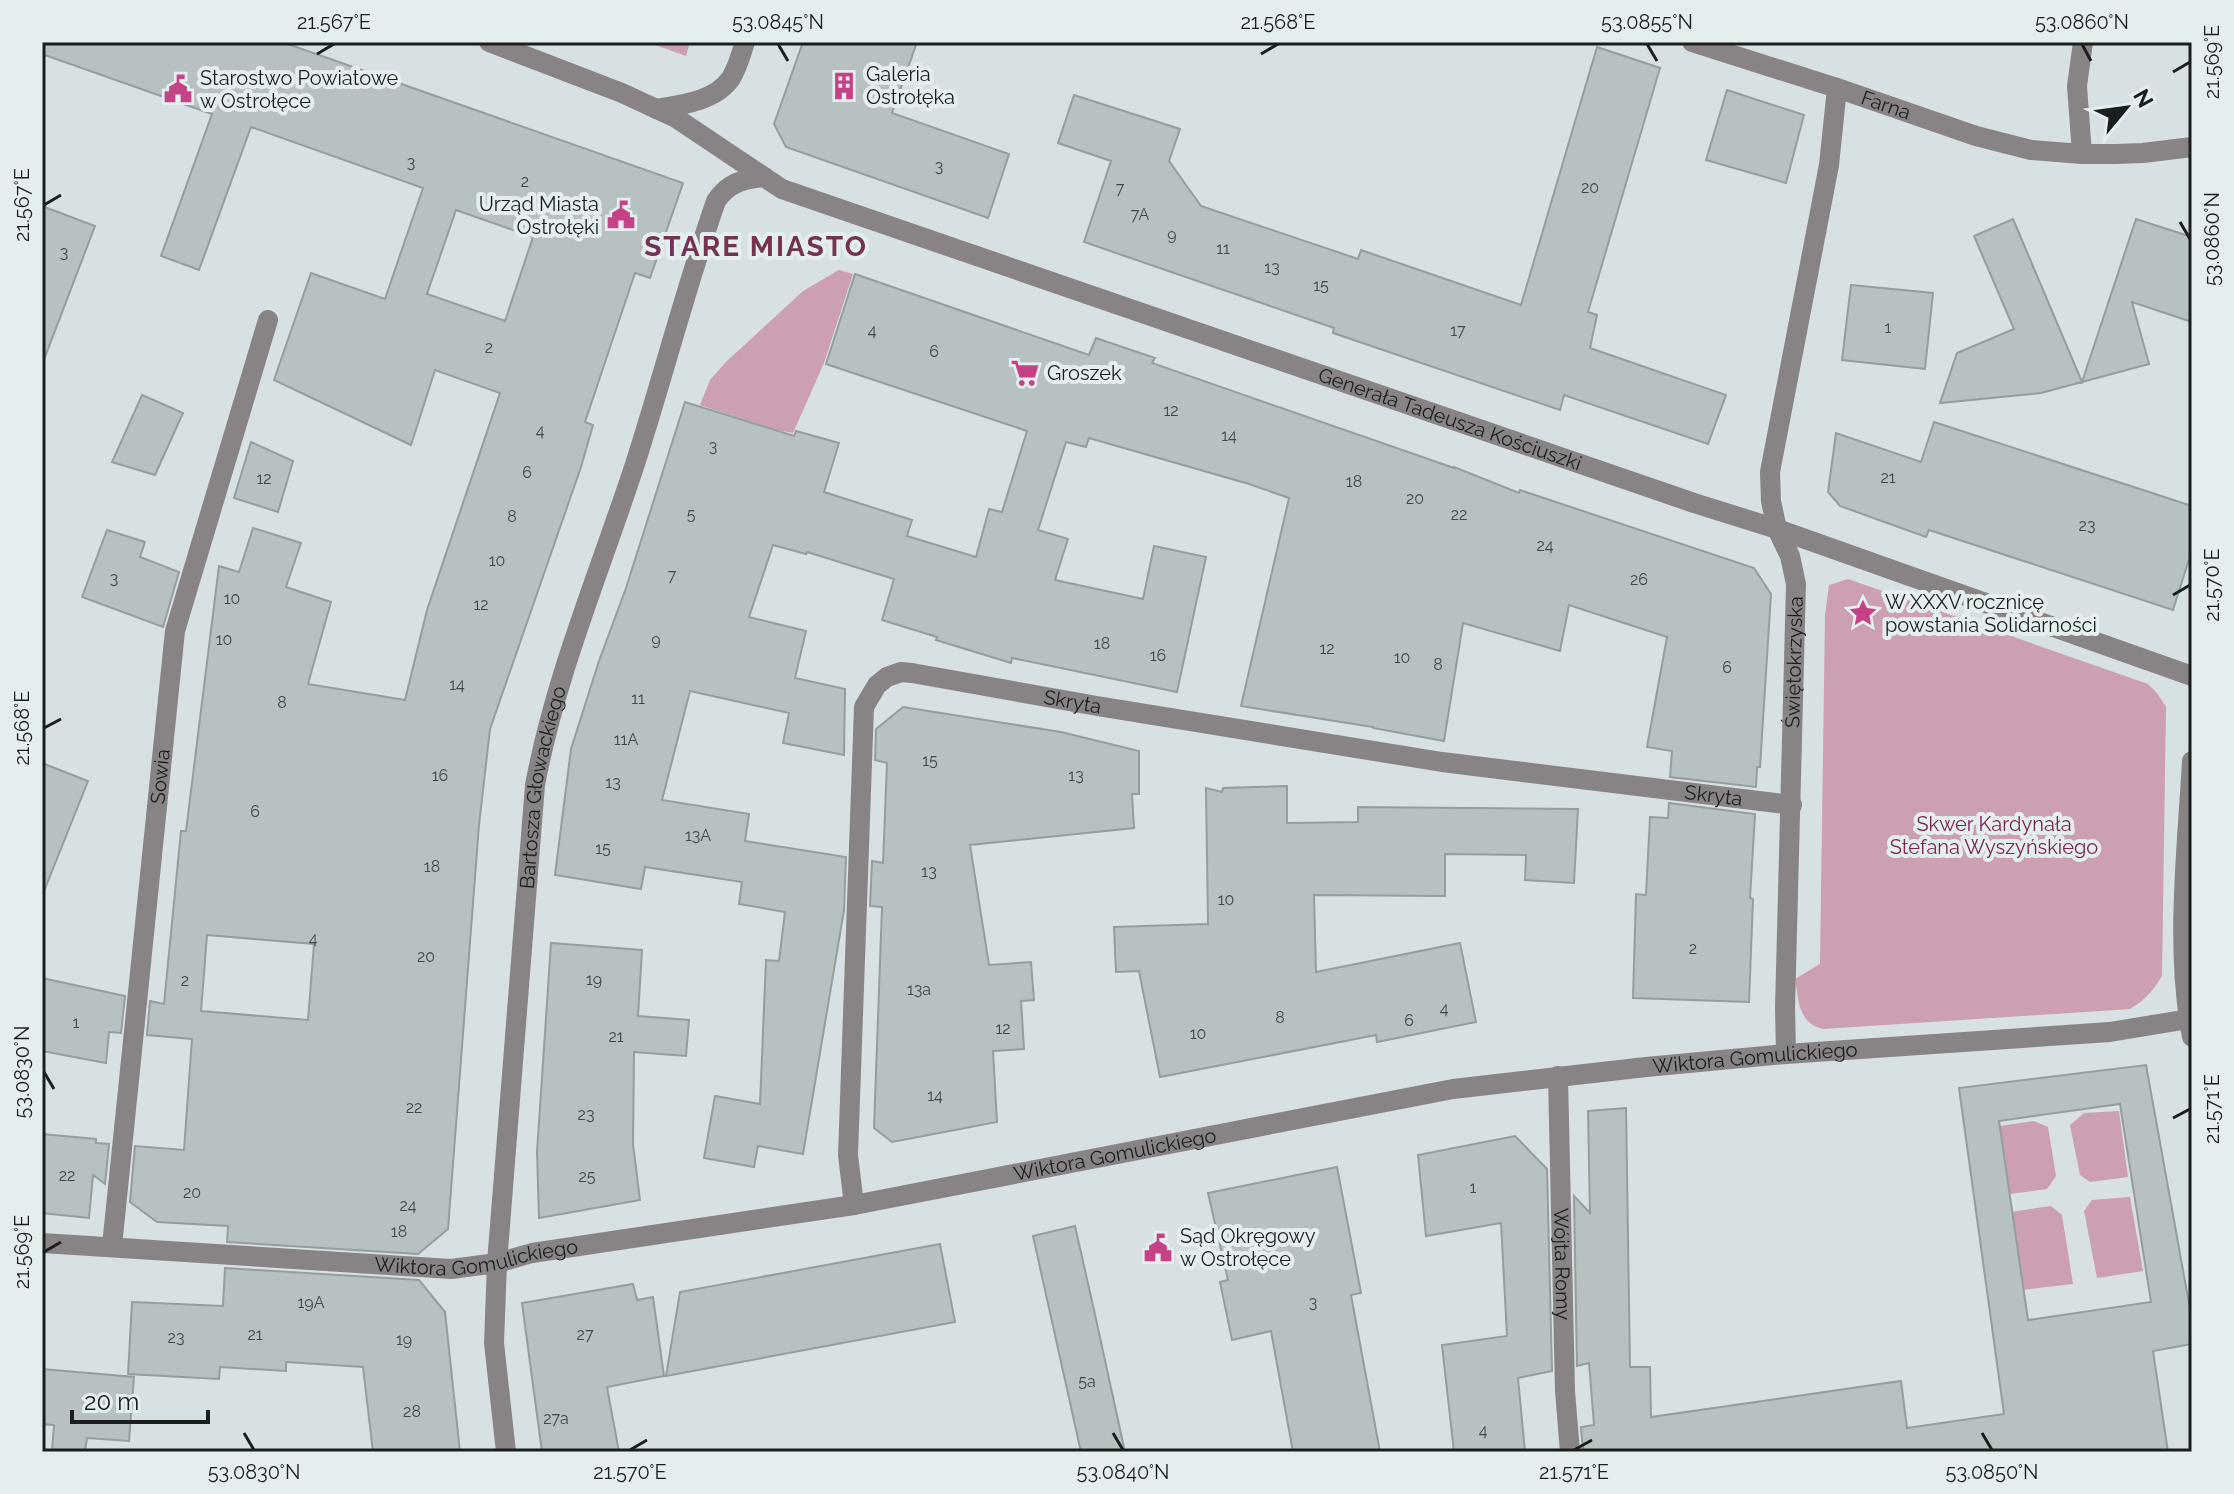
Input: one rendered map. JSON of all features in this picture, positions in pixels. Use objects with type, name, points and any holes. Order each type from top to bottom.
[{"type":"street","name":"Generała Tadeusza Kościuszki","points":[[489,42],[622,93],[676,118],[782,189],[1777,529],[2192,676]]},
{"type":"street","points":[[656,109],[684,105],[717,92],[730,80],[745,42]]},
{"type":"street","name":"Farna","points":[[1692,42],[1976,136],[2031,150],[2082,154],[2143,153],[2192,147]]},
{"type":"street","points":[[2082,154],[2077,86],[2083,42]]},
{"type":"street","name":"Świętokrzyska","points":[[1786,1054],[1796,584],[1790,556],[1777,529],[1771,501],[1770,472],[1829,165],[1837,88]]},
{"type":"street","name":"Bartosza Głowackiego","points":[[506,1452],[494,1343],[497,1263],[535,785],[549,717],[635,465],[716,201],[730,186],[740,181],[764,177]]},
{"type":"street","name":"Sowia","points":[[112,1246],[175,631],[268,320]]},
{"type":"street","name":"Skryta","points":[[854,1205],[848,1155],[864,707],[877,685],[887,677],[901,672],[942,677],[1097,706],[1442,762],[1792,805]]},
{"type":"street","points":[[2190,1028],[2184,913],[2192,761]]},
{"type":"street","name":"Wiktora Gomulickiego","points":[[42,1243],[451,1269],[497,1263],[532,1253],[854,1205],[1453,1089],[1786,1054],[2190,1028]]},
{"type":"street","name":"Wójta Romy","points":[[1558,1076],[1565,1391],[1570,1452]]},
{"type":"green space","points":[[647,42],[690,42],[686,56]]},
{"type":"green space","points":[[839,270],[853,274],[824,363],[793,433],[700,405],[710,380],[726,362],[803,291]]},
{"type":"green space","name":"Skwer Kardynała Stefana Wyszyńskiego","points":[[1848,579],[2148,684],[2157,693],[2166,707],[2162,976],[2135,1006],[2130,1009],[1823,1029],[1804,1016],[1795,979],[1820,964],[1825,615],[1829,585]]},
{"type":"green space","points":[[2119,1111],[2128,1177],[2090,1182],[2080,1175],[2070,1125],[2084,1113]]},
{"type":"green space","points":[[2034,1121],[2048,1127],[2056,1176],[2047,1189],[2010,1194],[2000,1126]]},
{"type":"green space","points":[[2130,1197],[2143,1271],[2097,1278],[2084,1211],[2092,1200]]},
{"type":"green space","points":[[2051,1206],[2062,1215],[2073,1284],[2022,1290],[2011,1212]]},
{"type":"building","points":[[42,42],[282,42],[683,183],[650,278],[635,273],[585,422],[593,425],[581,467],[490,729],[479,825],[448,1229],[418,1254],[227,1242],[228,1226],[157,1222],[130,1202],[135,1146],[184,1150],[192,1039],[147,1035],[150,1001],[164,1004],[181,831],[186,831],[219,566],[239,572],[253,528],[301,543],[286,587],[331,602],[308,684],[405,700],[427,610],[500,393],[435,370],[411,445],[274,380],[311,273],[385,299],[423,188],[251,127],[199,270],[161,256],[212,114],[42,54]],"holes":[[[456,210],[533,237],[505,321],[427,294]],[[207,935],[314,944],[308,1020],[201,1011]]]},
{"type":"building","name":"Galeria Ostrołęka","points":[[803,42],[917,42],[892,113],[1009,154],[988,218],[786,147],[774,124]]},
{"type":"building","points":[[1597,47],[1660,68],[1588,312],[1597,315],[1590,348],[1726,395],[1708,444],[1564,395],[1560,410],[1333,333],[1334,328],[1084,242],[1111,161],[1058,143],[1074,95],[1180,129],[1169,161],[1201,206],[1358,259],[1361,250],[1521,305]]},
{"type":"building","points":[[1727,90],[1804,115],[1786,183],[1706,160]]},
{"type":"building","points":[[42,206],[95,226],[45,357],[42,356]]},
{"type":"building","points":[[2013,219],[2082,382],[2041,393],[1940,403],[1957,353],[2014,329],[1974,236]]},
{"type":"building","points":[[2136,219],[2192,237],[2192,322],[2132,302],[2149,364],[2082,382]]},
{"type":"building","points":[[855,274],[1089,355],[1096,338],[1155,358],[1152,363],[1454,467],[1519,493],[1520,490],[1754,568],[1771,594],[1760,767],[1757,767],[1756,787],[1670,777],[1672,751],[1647,747],[1667,637],[1569,605],[1560,651],[1463,623],[1444,741],[1241,706],[1289,498],[1089,438],[1086,447],[1066,442],[1038,530],[1068,539],[1055,580],[1143,599],[1154,546],[1206,557],[1177,692],[1012,658],[1011,663],[936,640],[937,637],[882,620],[894,579],[807,552],[773,545],[749,617],[806,631],[795,678],[845,689],[844,755],[783,743],[789,713],[690,691],[662,800],[749,814],[745,841],[846,857],[844,910],[803,1154],[758,1146],[754,1167],[704,1158],[715,1096],[760,1104],[766,960],[779,961],[785,912],[739,904],[742,882],[645,867],[641,889],[555,875],[571,749],[685,402],[794,436],[796,431],[839,443],[824,492],[912,520],[907,536],[976,557],[989,509],[1002,512],[1027,431],[826,364]]},
{"type":"building","points":[[1851,285],[1933,293],[1925,369],[1842,360]]},
{"type":"building","points":[[142,395],[183,413],[155,475],[112,462]]},
{"type":"building","points":[[1934,422],[2192,506],[2192,550],[2173,610],[1929,530],[1926,537],[1840,506],[1828,492],[1836,433],[1921,462]]},
{"type":"building","points":[[251,442],[293,461],[278,512],[234,498]]},
{"type":"building","points":[[107,530],[145,542],[140,557],[179,572],[163,627],[82,597]]},
{"type":"building","points":[[903,707],[1061,732],[1139,751],[1139,794],[1132,794],[1134,828],[970,845],[989,965],[1031,962],[1034,1000],[1021,1001],[1024,1049],[993,1051],[997,1122],[892,1142],[874,1128],[882,907],[870,906],[872,861],[883,863],[887,763],[875,760],[876,729]]},
{"type":"building","points":[[42,763],[88,781],[44,891],[42,890]]},
{"type":"building","points":[[1287,786],[1287,823],[1358,822],[1358,807],[1578,809],[1574,883],[1525,880],[1526,855],[1445,854],[1445,896],[1314,895],[1316,972],[1460,943],[1476,1022],[1377,1042],[1376,1035],[1160,1077],[1139,971],[1116,972],[1114,927],[1208,924],[1206,788],[1222,792],[1223,788]]},
{"type":"building","points":[[1669,803],[1755,814],[1749,1002],[1633,998],[1636,894],[1646,895],[1650,817],[1668,818]]},
{"type":"building","points":[[551,943],[642,950],[638,1016],[689,1020],[686,1056],[634,1052],[633,1144],[640,1200],[539,1218],[537,1152]]},
{"type":"building","points":[[42,978],[125,996],[121,1033],[109,1032],[106,1063],[42,1051]]},
{"type":"building","points":[[2146,1065],[2192,1320],[2192,1344],[2153,1351],[2168,1452],[1583,1452],[1581,1427],[1594,1425],[1589,1363],[1577,1366],[1574,1196],[1590,1213],[1588,1111],[1626,1108],[1630,1367],[1650,1367],[1651,1417],[1901,1381],[1907,1428],[2004,1414],[1959,1088]],"holes":[[[2120,1104],[2151,1302],[2028,1320],[1999,1121]]]},
{"type":"building","points":[[42,1134],[96,1139],[96,1143],[109,1144],[105,1184],[93,1175],[89,1218],[42,1213]]},
{"type":"building","points":[[1515,1136],[1547,1169],[1552,1371],[1518,1378],[1525,1452],[1454,1452],[1442,1345],[1507,1336],[1501,1223],[1426,1236],[1418,1155]]},
{"type":"building","points":[[1337,1167],[1361,1293],[1351,1295],[1380,1452],[1293,1452],[1271,1331],[1232,1340],[1220,1282],[1228,1280],[1208,1193]]},
{"type":"building","points":[[1075,1226],[1125,1452],[1081,1452],[1033,1236]]},
{"type":"building","points":[[940,1244],[955,1322],[666,1376],[680,1292]]},
{"type":"building","points":[[225,1268],[419,1280],[445,1312],[460,1452],[373,1452],[363,1367],[286,1362],[286,1371],[220,1367],[219,1379],[128,1374],[132,1302],[223,1306]]},
{"type":"building","points":[[633,1284],[637,1300],[653,1297],[664,1376],[607,1387],[619,1452],[542,1452],[522,1303]]},
{"type":"building","points":[[42,1369],[134,1377],[129,1441],[87,1438],[85,1452],[52,1452],[54,1425],[42,1424]]},
{"type":"place","name":"Galeria Ostrołęka","points":[[844,86]]},
{"type":"place","name":"Starostwo Powiatowe w Ostrołęce","points":[[178,89]]},
{"type":"place","name":"Urząd Miasta Ostrołęki","points":[[621,215]]},
{"type":"place","name":"Groszek","points":[[1025,373]]},
{"type":"place","name":"W XXXV rocznicę powstania Solidarności","points":[[1863,613]]},
{"type":"place","name":"Sąd Okręgowy w Ostrołęce","points":[[1158,1248]]},
{"type":"district","name":"STARE MIASTO","points":[[756,246]]}]
